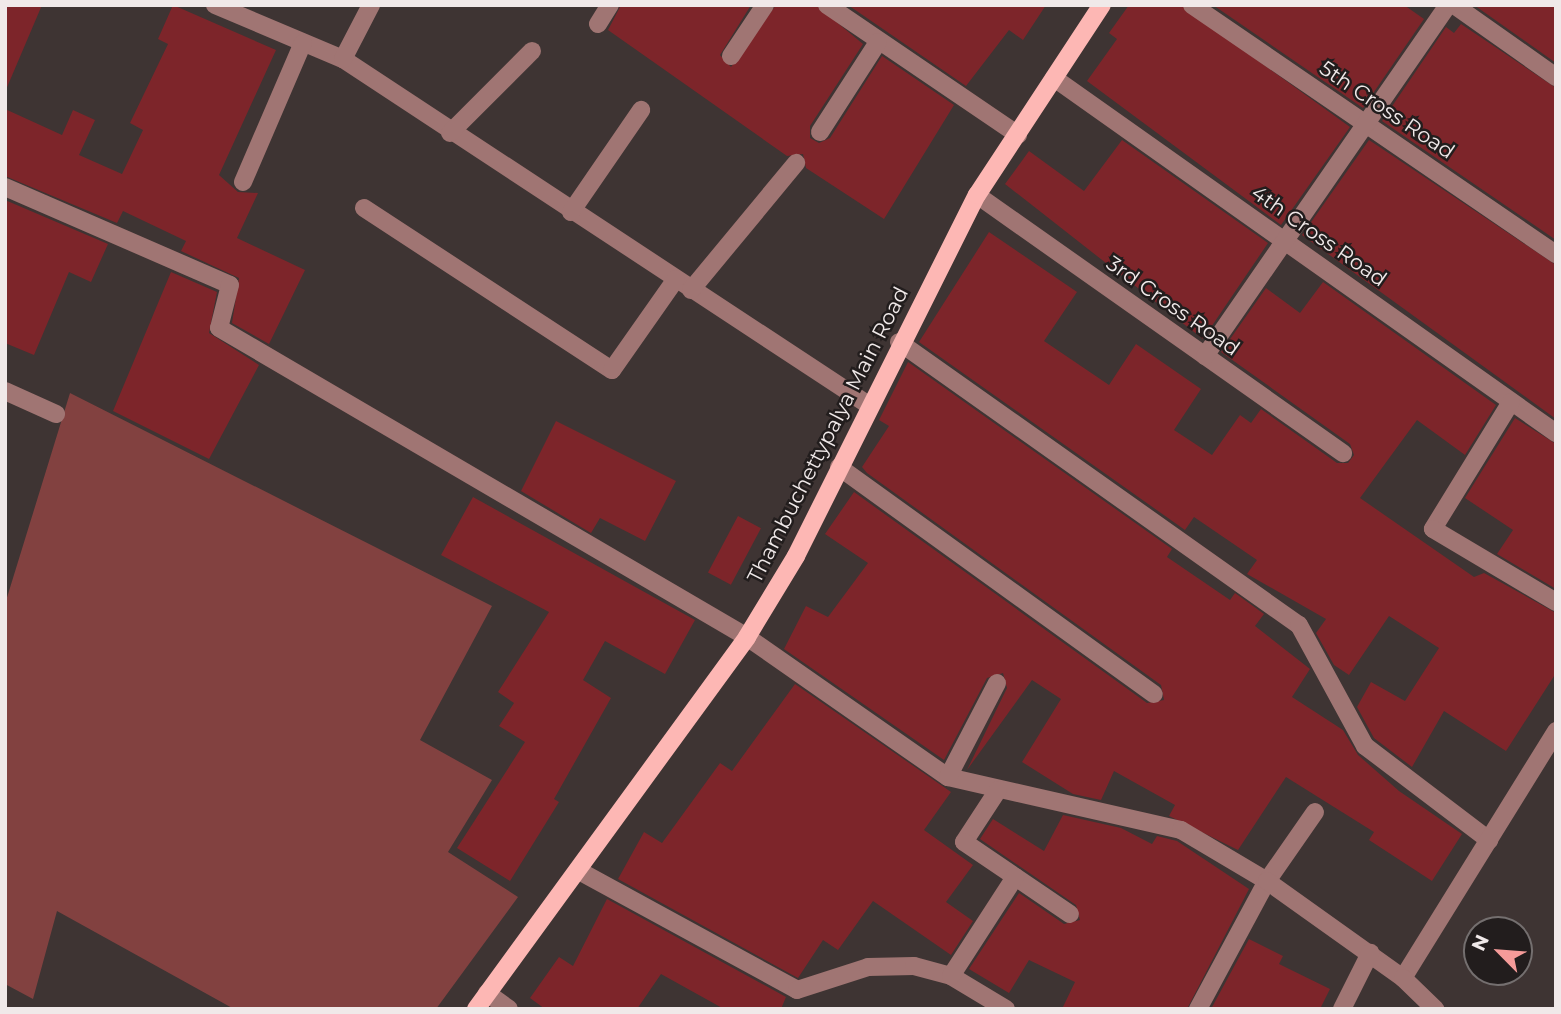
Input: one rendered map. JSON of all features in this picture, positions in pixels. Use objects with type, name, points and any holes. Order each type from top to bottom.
[{"type":"main road","name":"Thambuchettypalya Main Road","points":[[476,1009],[581,872],[747,637],[796,556],[867,404],[977,195],[1101,6]]},
{"type":"street","points":[[343,59],[371,5]]},
{"type":"street","points":[[598,23],[610,5]]},
{"type":"street","points":[[731,56],[765,5]]},
{"type":"street","points":[[827,5],[1018,135]]},
{"type":"street","name":"5th Cross Road","points":[[1192,5],[1556,254]]},
{"type":"street","points":[[1205,356],[1448,5]]},
{"type":"street","points":[[1454,5],[1556,77]]},
{"type":"street","points":[[223,7],[343,59],[450,133],[867,404]]},
{"type":"street","points":[[820,132],[878,42]]},
{"type":"street","points":[[243,182],[303,43]]},
{"type":"street","points":[[450,133],[532,51]]},
{"type":"street","name":"4th Cross Road","points":[[1054,78],[1556,433]]},
{"type":"street","points":[[571,212],[641,110]]},
{"type":"street","points":[[691,289],[796,163]]},
{"type":"street","points":[[5,187],[230,285],[219,328],[747,637],[948,777],[1181,830],[1267,881],[1370,953],[1403,978],[1436,1009]]},
{"type":"street","name":"3rd Cross Road","points":[[977,195],[1343,453]]},
{"type":"street","points":[[364,208],[612,370],[676,279]]},
{"type":"street","points":[[899,342],[1299,625],[1365,746],[1489,840]]},
{"type":"street","points":[[5,391],[56,414]]},
{"type":"street","points":[[1511,402],[1433,529],[1556,602]]},
{"type":"street","points":[[839,467],[1154,694]]},
{"type":"street","points":[[948,777],[997,683]]},
{"type":"street","points":[[1403,978],[1556,731]]},
{"type":"street","points":[[998,790],[964,842],[1070,914]]},
{"type":"street","points":[[1198,1009],[1267,881],[1315,812]]},
{"type":"street","points":[[581,872],[797,990],[868,967],[915,966],[951,976],[1006,1009]]},
{"type":"street","points":[[951,976],[1015,877]]},
{"type":"street","points":[[1342,1009],[1370,953]]},
{"type":"street","points":[[487,993],[509,1009]]},
{"type":"shaded area","points":[[70,393],[492,606],[420,740],[492,780],[448,852],[518,897],[436,1009],[234,1009],[57,911],[33,999],[5,984],[5,604]]},
{"type":"building","points":[[5,5],[42,5],[5,92]]},
{"type":"building","points":[[173,5],[276,50],[219,175],[238,192],[258,193],[237,238],[305,270],[269,344],[232,323],[239,278],[181,251],[186,241],[123,211],[117,223],[5,176],[5,109],[62,135],[73,110],[95,120],[79,155],[122,174],[143,130],[130,123],[168,44],[158,39]]},
{"type":"building","points":[[621,5],[751,5],[720,55],[731,67],[776,5],[816,5],[863,44],[810,126],[810,138],[819,143],[830,138],[882,56],[954,105],[884,219],[806,168],[803,154],[787,156],[608,30]]},
{"type":"building","points":[[848,5],[1046,5],[1023,40],[1009,30],[966,86]]},
{"type":"building","points":[[1129,5],[1181,5],[1350,127],[1281,225],[1087,81],[1117,39],[1109,33]]},
{"type":"building","points":[[1213,5],[1404,5],[1424,19],[1363,108]]},
{"type":"building","points":[[1474,5],[1556,5],[1556,63]]},
{"type":"building","points":[[1461,24],[1556,88],[1556,240],[1382,121],[1446,27],[1454,33]]},
{"type":"building","points":[[1122,140],[1268,243],[1203,339],[1005,184],[1029,151],[1084,191]]},
{"type":"building","points":[[1369,140],[1556,265],[1556,419],[1302,235]]},
{"type":"building","points":[[5,200],[108,244],[91,282],[69,272],[34,355],[5,343]]},
{"type":"building","points":[[989,232],[1077,292],[1044,341],[1109,385],[1136,344],[1201,389],[1174,430],[1212,455],[1240,415],[1251,423],[1261,409],[1337,463],[1348,463],[1354,455],[1350,444],[1221,352],[1266,288],[1300,313],[1323,282],[1496,405],[1465,455],[1417,420],[1360,498],[1474,577],[1484,573],[1556,613],[1556,673],[1506,751],[1444,711],[1412,767],[1374,738],[1357,707],[1371,682],[1405,701],[1439,648],[1389,616],[1349,675],[1334,665],[1316,633],[1326,619],[1247,574],[1257,560],[1194,517],[1185,530],[919,342]]},
{"type":"building","points":[[171,272],[217,292],[209,333],[259,365],[209,459],[113,411]]},
{"type":"building","points":[[908,362],[1172,549],[1167,557],[1230,600],[1235,593],[1264,614],[1255,626],[1310,669],[1292,697],[1343,730],[1358,755],[1399,791],[1462,834],[1432,881],[1369,840],[1374,832],[1286,777],[1238,850],[1169,816],[1175,805],[1114,771],[1101,800],[1073,794],[1022,762],[1061,699],[1032,680],[967,770],[1007,688],[1003,673],[987,678],[944,760],[784,649],[806,606],[828,617],[868,563],[825,534],[854,492],[1147,703],[1164,700],[1161,685],[862,467],[889,426],[879,420]]},
{"type":"building","points":[[1515,418],[1556,444],[1556,589],[1497,554],[1513,530],[1465,498]]},
{"type":"building","points":[[556,421],[676,481],[645,541],[600,518],[591,533],[521,491]]},
{"type":"building","points":[[473,497],[695,620],[665,674],[605,641],[583,680],[611,698],[554,799],[559,802],[510,881],[457,848],[525,742],[499,726],[514,703],[498,692],[549,612],[441,555]]},
{"type":"building","points":[[738,516],[761,528],[731,585],[708,573]]},
{"type":"building","points":[[795,684],[951,792],[924,830],[973,865],[946,902],[973,921],[951,955],[873,901],[838,950],[823,940],[798,978],[618,879],[644,832],[662,843],[720,763],[732,771]]},
{"type":"building","points":[[1063,815],[1121,828],[1152,844],[1157,836],[1177,841],[1249,889],[1187,1009],[1062,1009],[1075,982],[1029,960],[1009,993],[969,969],[1019,893],[1064,924],[1080,920],[1076,905],[980,839],[993,819],[1044,851]]},
{"type":"building","points":[[607,899],[786,997],[781,1009],[724,1009],[661,974],[637,1009],[545,1009],[530,998],[559,957],[573,966]]},
{"type":"building","points":[[1249,939],[1283,956],[1279,964],[1330,989],[1320,1009],[1211,1009]]}]
